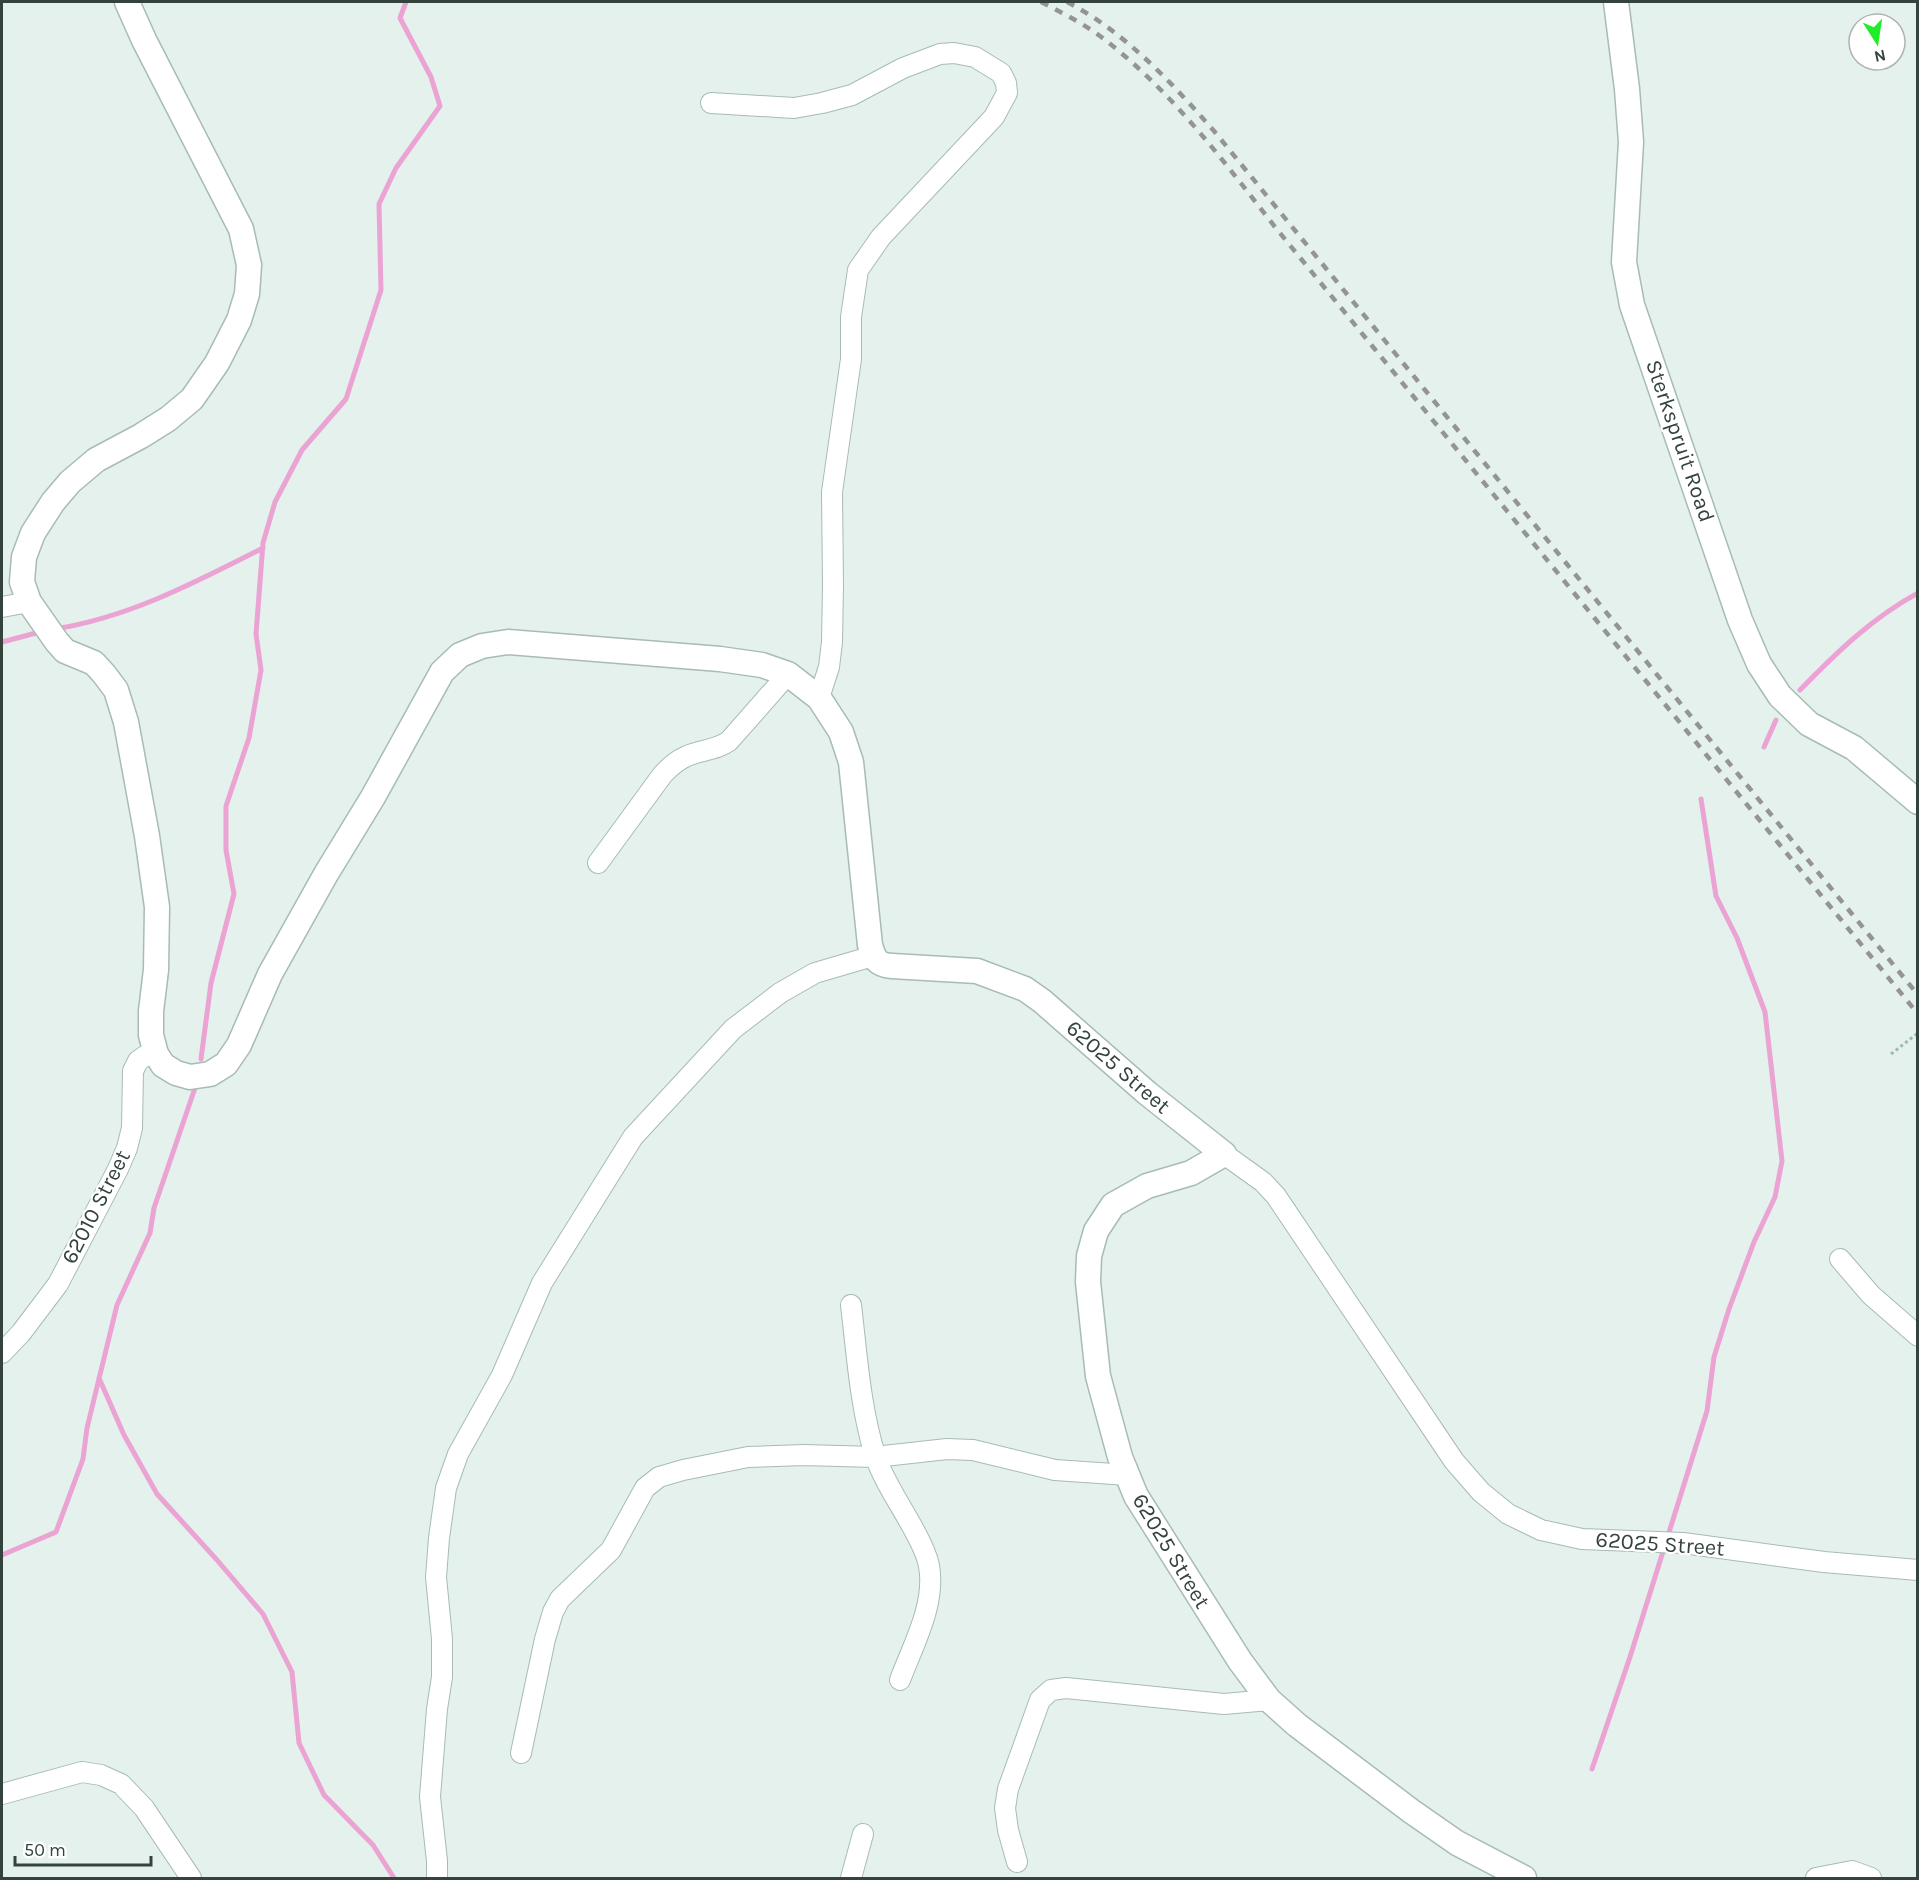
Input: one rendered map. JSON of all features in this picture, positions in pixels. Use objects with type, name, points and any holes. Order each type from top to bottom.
[{"type":"street","points":[[127,2],[241,229],[249,265],[247,294],[239,320],[217,363],[192,399],[159,424],[96,460],[70,482],[53,502],[33,533],[24,557],[22,582],[29,602],[65,651],[94,663],[116,690],[126,722],[147,836],[157,907],[156,970],[151,1011],[151,1035],[156,1054],[163,1065],[176,1073],[190,1077],[210,1074],[226,1064],[239,1045],[270,974],[326,874],[373,797],[442,672],[460,655],[482,646],[507,642],[720,659],[762,665],[788,674],[819,698],[841,732],[851,762],[873,956],[815,973],[780,993],[733,1029],[633,1137],[543,1283],[502,1375],[458,1454],[446,1488],[437,1567],[442,1677],[430,1797],[437,1878]]},
{"type":"street","name":"Sterkspruit Road","points":[[1616,2],[1631,142],[1623,262],[1632,305],[1740,620],[1759,664],[1780,696],[1809,724],[1854,747],[1917,802]]},
{"type":"street","points":[[711,103],[794,108],[822,103],[852,96],[903,68],[940,54],[954,53],[975,57],[1001,73],[1006,83],[1007,93],[994,117],[881,237],[858,270],[851,317],[851,359],[832,492],[832,642],[829,667],[819,698]]},
{"type":"street","points":[[2,606],[29,602]]},
{"type":"street","points":[[598,863],[663,774],[687,756],[722,746],[729,741],[788,674]]},
{"type":"street","name":"62025 Street","points":[[873,956],[876,962],[882,965],[977,970],[1025,989],[1042,1001],[1147,1093],[1263,1182],[1276,1196],[1454,1461],[1481,1492],[1508,1514],[1541,1530],[1582,1539],[1683,1543],[1824,1562],[1917,1570]]},
{"type":"street","name":"62010 Street","points":[[2,1353],[21,1334],[58,1284],[118,1169],[132,1128],[134,1071],[138,1061],[145,1056],[156,1054]]},
{"type":"street","name":"62025 Street","points":[[1224,1154],[1191,1173],[1147,1186],[1113,1205],[1096,1231],[1089,1256],[1088,1282],[1098,1376],[1120,1457],[1136,1496],[1159,1536],[1240,1661],[1269,1700],[1297,1725],[1411,1811],[1457,1843],[1524,1878]]},
{"type":"street","points":[[1840,1259],[1871,1295],[1917,1336]]},
{"type":"street","points":[[851,1305],[864,1413],[876,1457],[891,1490],[915,1531],[929,1565],[931,1591],[924,1617],[900,1680]]},
{"type":"street","points":[[521,1753],[545,1639],[554,1612],[561,1599],[611,1550],[645,1488],[659,1477],[748,1457],[804,1455],[876,1457],[947,1449],[973,1450],[1055,1470],[1128,1475]]},
{"type":"street","points":[[1017,1862],[1005,1808],[1008,1789],[1040,1700],[1051,1690],[1066,1688],[1092,1690],[1224,1704],[1269,1700]]},
{"type":"street","points":[[2,1794],[82,1772],[101,1775],[121,1784],[144,1808],[191,1878]]},
{"type":"street","points":[[851,1878],[863,1834]]},
{"type":"street","points":[[1816,1878],[1852,1871],[1871,1878]]},
{"type":"path","points":[[1891,1054],[1917,1033]]},
{"type":"waterway","points":[[201,1059],[211,983],[234,894],[226,850],[226,806],[249,738],[261,670],[256,634],[263,543],[275,502],[302,450],[346,399],[381,290],[379,204],[396,168],[440,106],[431,77],[400,18],[406,2]]},
{"type":"waterway","points":[[55,629],[110,616],[162,597],[263,548]]},
{"type":"waterway","points":[[1800,690],[1870,625],[1918,593]]},
{"type":"waterway","points":[[2,642],[40,632]]},
{"type":"waterway","points":[[1764,747],[1776,720]]},
{"type":"waterway","points":[[1592,1769],[1630,1657],[1707,1411],[1714,1357],[1754,1242],[1775,1197],[1782,1161],[1765,1012],[1737,938],[1716,896],[1701,799]]},
{"type":"waterway","points":[[2,1555],[56,1532],[83,1459],[87,1428],[117,1305],[150,1233],[154,1208],[195,1088]]},
{"type":"waterway","points":[[99,1378],[124,1435],[157,1494],[263,1614],[292,1672],[299,1743],[324,1795],[373,1845],[394,1878]]},
{"type":"railway","points":[[1041,2],[1100,36],[1149,79],[1194,126],[1918,1014]]},
{"type":"railway","points":[[1067,2],[1128,43],[1181,94],[1214,131],[1918,995]]}]
